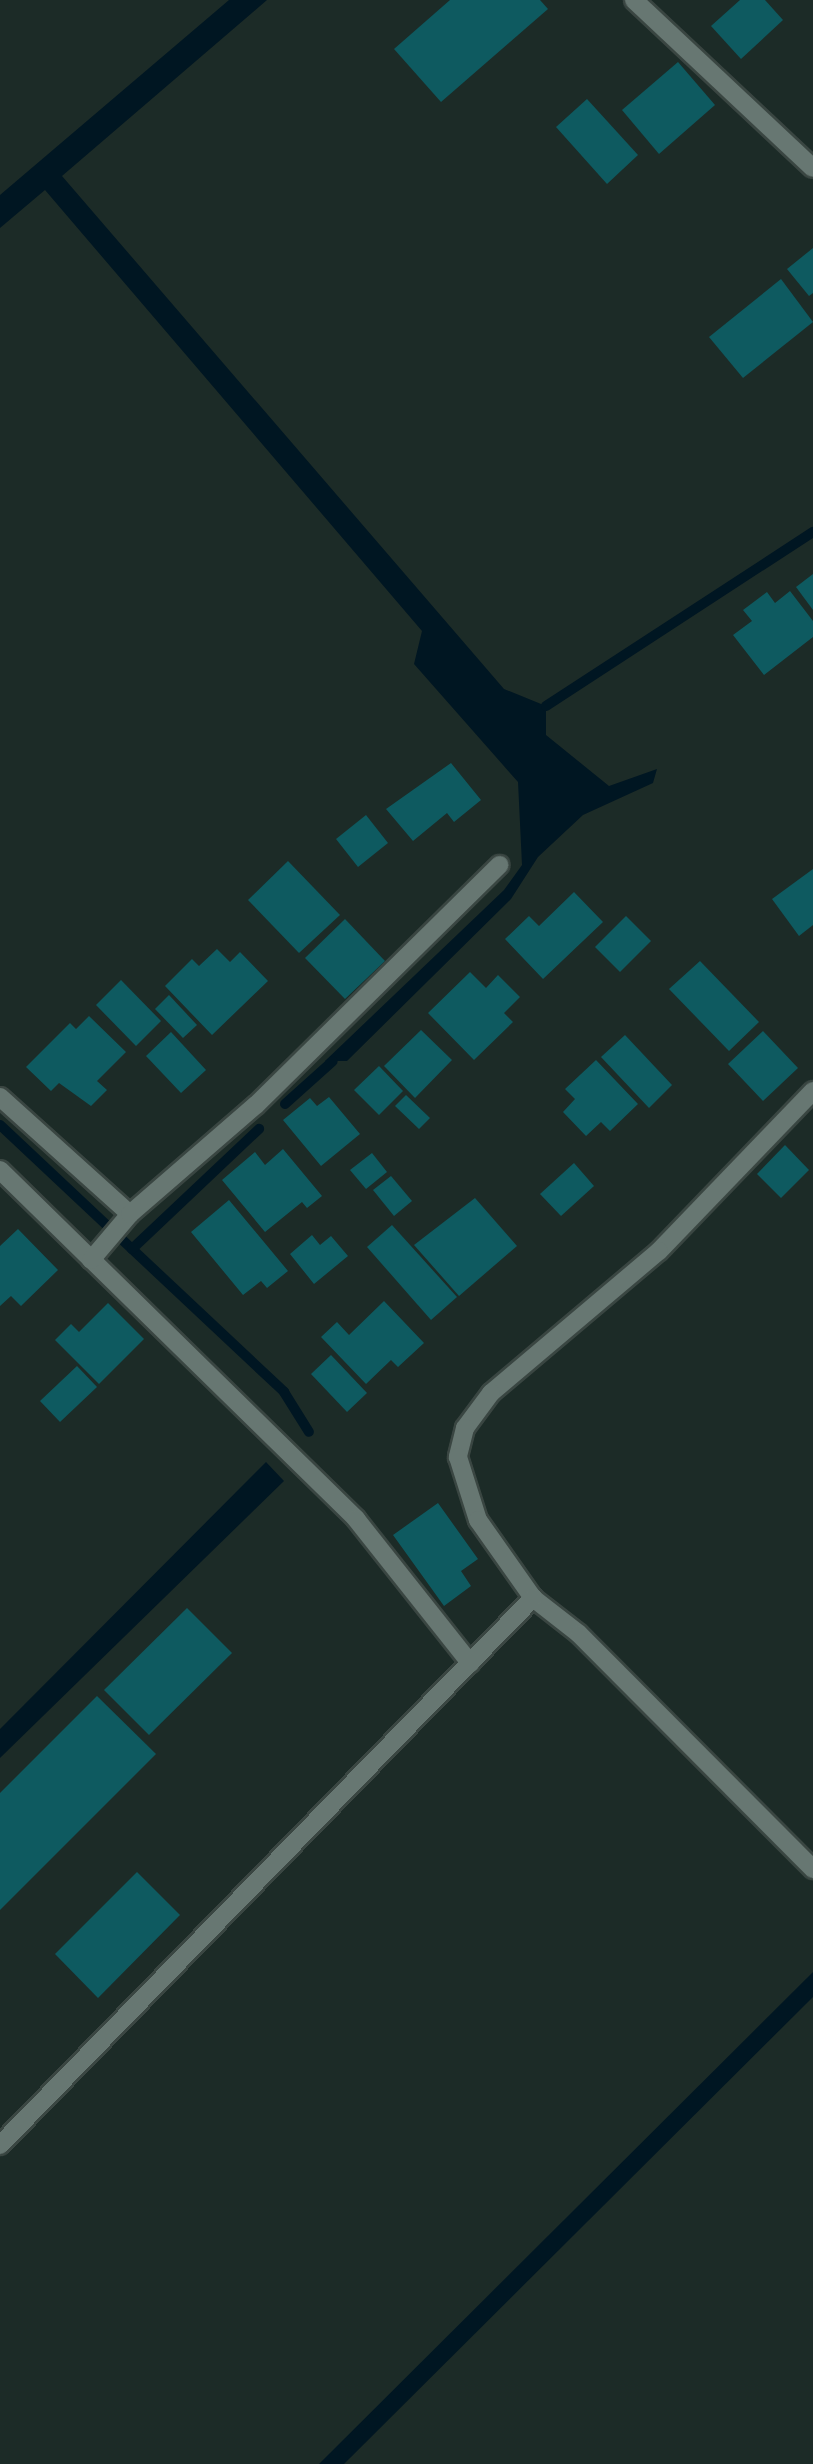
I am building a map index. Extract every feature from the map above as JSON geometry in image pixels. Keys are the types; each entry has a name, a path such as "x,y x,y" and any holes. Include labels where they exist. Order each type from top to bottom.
{"street":[{"path":"634,0 813,168"},
{"path":"91,1260 127,1219 257,1105 499,865"},
{"path":"813,1091 659,1251 491,1393 465,1428 458,1457 462,1482 478,1520 533,1598 579,1634 813,1869"},
{"path":"0,1097 127,1219"},
{"path":"0,1170 356,1519 470,1663"},
{"path":"0,2145 533,1598"}],"water":[{"path":"229,0 267,0 62,176 504,689 546,706 546,735 609,786 657,769 653,783 583,815 538,857 511,899 347,1061 325,1061 504,890 522,865 518,782 414,664 422,631 45,190 0,228 0,195"},
{"path":"266,1462 284,1481 0,1758 0,1729"},
{"path":"813,1972 813,1997 344,2464 319,2464"}],"building":[{"path":"450,0 540,0 548,9 441,102 394,49"},
{"path":"740,0 765,0 783,20 741,59 711,26"},
{"path":"678,62 715,105 659,154 622,110"},
{"path":"587,99 638,155 607,184 556,127"},
{"path":"813,248 813,293 809,296 787,269"},
{"path":"781,279 813,322 743,378 709,337"},
{"path":"813,574 813,610 796,587"},
{"path":"790,591 813,621 813,637 764,675 733,635 752,621 743,610 767,592 775,603"},
{"path":"451,763 481,800 454,822 447,813 413,841 386,809"},
{"path":"366,815 388,843 358,867 336,839"},
{"path":"288,861 340,915 299,953 248,900"},
{"path":"813,869 813,925 799,936 772,899"},
{"path":"574,892 603,922 543,979 505,939 529,916 539,926"},
{"path":"626,916 651,941 620,972 595,947"},
{"path":"345,919 385,961 345,999 305,958"},
{"path":"217,949 230,962 240,952 268,981 212,1035 165,986 192,959 199,966"},
{"path":"700,961 759,1022 729,1051 669,989"},
{"path":"470,972 486,988 498,975 520,997 504,1013 513,1022 474,1060 428,1013"},
{"path":"121,980 161,1021 136,1046 96,1005"},
{"path":"169,995 197,1025 183,1038 155,1009"},
{"path":"89,1016 126,1052 97,1081 107,1090 91,1106 59,1083 51,1091 26,1067 70,1023 76,1029"},
{"path":"421,1030 452,1060 415,1098 384,1066"},
{"path":"763,1031 798,1068 763,1101 728,1064"},
{"path":"171,1032 206,1070 181,1093 146,1056"},
{"path":"625,1035 672,1085 649,1108 601,1057"},
{"path":"596,1060 638,1104 610,1131 601,1122 586,1136 563,1112 575,1099 565,1089"},
{"path":"379,1066 403,1091 379,1115 354,1090"},
{"path":"406,1095 430,1118 419,1129 395,1106"},
{"path":"329,1097 360,1134 321,1166 283,1120 310,1098 317,1106"},
{"path":"785,1145 809,1170 781,1198 757,1174"},
{"path":"283,1149 322,1196 307,1208 302,1202 265,1232 222,1180 255,1152 265,1165"},
{"path":"372,1153 387,1172 366,1189 350,1170"},
{"path":"574,1163 594,1186 561,1216 540,1194"},
{"path":"391,1176 412,1201 394,1216 373,1190"},
{"path":"475,1198 517,1246 459,1296 414,1245"},
{"path":"229,1200 288,1271 267,1288 261,1281 243,1295 191,1232"},
{"path":"392,1225 457,1297 431,1320 367,1247"},
{"path":"18,1229 58,1270 21,1306 11,1296 0,1306 0,1246"},
{"path":"312,1235 320,1245 331,1236 348,1256 314,1284 290,1254"},
{"path":"384,1301 424,1343 398,1367 391,1360 366,1384 321,1337 337,1322 349,1335"},
{"path":"108,1303 144,1339 99,1384 55,1340 71,1324 79,1332"},
{"path":"331,1355 367,1393 347,1412 311,1374"},
{"path":"77,1366 97,1387 60,1422 40,1401"},
{"path":"438,1503 478,1559 461,1571 471,1586 444,1606 393,1535"},
{"path":"187,1608 232,1653 149,1735 104,1690"},
{"path":"97,1696 156,1754 0,1910 0,1793"},
{"path":"137,1872 180,1915 98,1998 55,1954"}],"waterway":[{"path":"546,706 813,532"},
{"path":"285,1104 333,1061"},
{"path":"0,1125 284,1392 309,1432"},
{"path":"132,1249 259,1129"}]}
